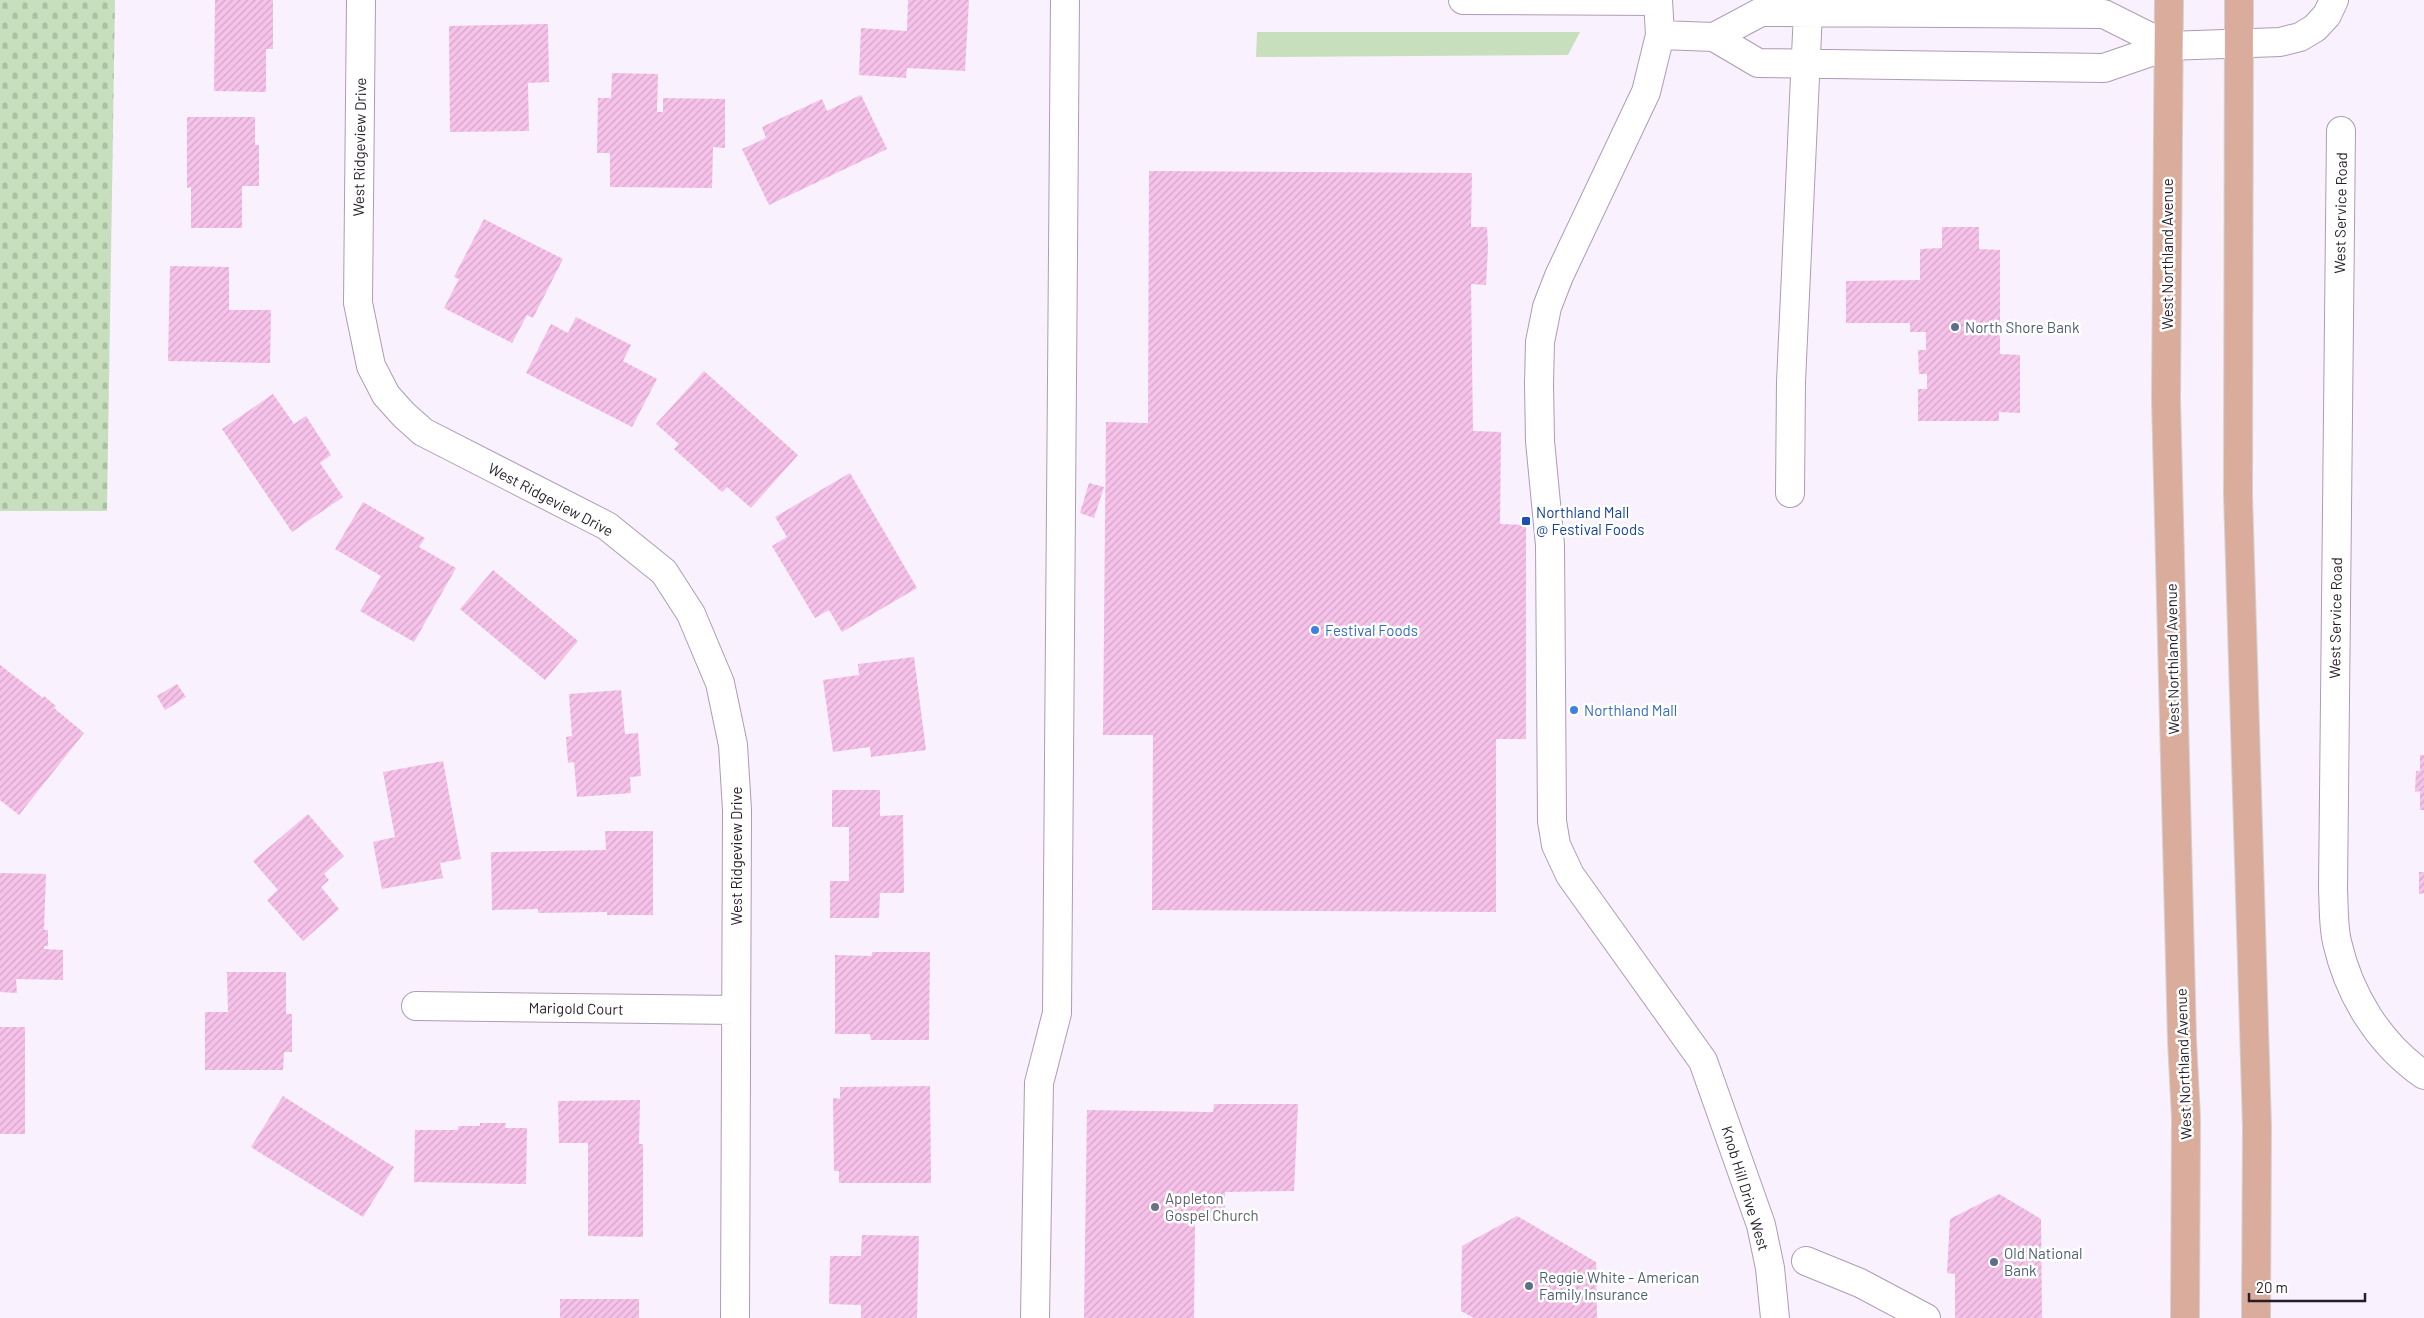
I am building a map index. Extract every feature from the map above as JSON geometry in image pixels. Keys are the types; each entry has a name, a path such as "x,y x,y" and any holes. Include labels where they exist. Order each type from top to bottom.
{"main road":[{"name":"West Northland Avenue","path":"2169,0 2166,399 2186,1118 2184,1318"},
{"path":"2239,0 2238,496 2257,1127 2256,1318"}],"street":[{"name":"West Ridgeview Drive","path":"361,0 358,303 371,366 386,395 423,432 606,526 664,572 691,614 720,683 733,745 737,810 735,1318"},
{"path":"1035,1318 1039,1083 1057,1013 1065,0"},
{"path":"1463,0 1658,0"},
{"name":"Knob Hill Drive West","path":"1658,0 1660,35 1646,92 1559,276 1548,307 1540,342 1540,441 1550,545 1552,822 1556,846 1570,875 1703,1061 1761,1225 1770,1268 1774,1318"},
{"path":"1660,35 1714,37 1758,63 2104,68 2168,46 2280,42 2300,36 2315,28 2327,15 2334,0"},
{"path":"1714,37 1761,12 2104,14 2168,46"},
{"path":"1790,493 1791,382 1808,12"},
{"name":"West Service Road","path":"2341,131 2332,888 2337,941 2348,981 2364,1012 2407,1063 2424,1075"},
{"name":"Marigold Court","path":"416,1006 735,1010"},
{"path":"1806,1261 1860,1283 1926,1318"}],"green space":[{"path":"0,0 115,0 107,511 0,511"},
{"path":"1257,32 1580,32 1568,55 1256,57"}],"building":[{"path":"215,0 273,0 273,49 266,49 266,92 214,91"},
{"path":"908,0 969,0 965,71 907,68 906,78 859,75 861,28 907,31"},
{"path":"548,24 549,82 528,83 529,131 450,132 449,26"},
{"path":"612,73 658,74 657,112 663,112 663,98 725,99 725,148 713,147 712,188 610,187 610,153 597,153 598,98 611,98"},
{"path":"861,95 887,149 769,205 742,149 766,138 762,127 822,99 827,111"},
{"path":"187,117 255,117 255,145 259,145 259,186 242,186 242,228 191,228 191,187 187,188"},
{"name":"Festival Foods","path":"1149,171 1472,173 1471,227 1487,227 1488,247 1486,285 1471,284 1473,431 1501,432 1500,524 1526,525 1526,739 1496,739 1496,912 1152,910 1153,735 1103,735 1106,422 1148,423"},
{"path":"484,219 563,259 533,318 527,315 512,343 444,308 459,279 454,277"},
{"name":"North Shore Bank","path":"1942,227 1979,227 1979,249 2000,250 2000,354 2020,355 2020,413 1999,412 1999,421 1918,421 1918,389 1927,389 1927,374 1919,374 1918,350 1926,350 1926,332 1910,332 1910,323 1846,323 1846,281 1920,280 1920,249 1942,248"},
{"path":"170,266 229,267 229,310 271,310 270,363 168,361"},
{"path":"576,317 631,345 623,361 657,379 632,427 526,373 551,324 568,333"},
{"path":"704,371 798,455 751,508 727,487 722,492 674,449 679,444 656,424"},
{"path":"273,394 294,424 306,416 331,455 320,463 343,497 292,532 222,429"},
{"path":"850,473 917,588 842,632 829,610 815,618 772,546 787,537 775,517"},
{"path":"1089,483 1104,487 1094,518 1080,513"},
{"path":"363,502 425,538 419,547 456,568 414,642 360,611 381,576 335,549"},
{"path":"493,570 578,641 545,680 460,609"},
{"path":"914,657 926,750 871,757 870,747 833,752 823,680 859,675 858,664"},
{"path":"0,665 43,698 44,696 56,706 54,708 84,733 19,815 0,800"},
{"path":"177,684 186,697 165,710 157,696"},
{"path":"621,690 625,734 638,733 641,776 630,777 631,793 577,797 574,762 568,763 566,737 572,736 569,694"},
{"path":"2420,755 2424,755 2424,810 2420,810 2420,791 2415,792 2416,771 2420,771"},
{"path":"443,761 461,859 440,863 443,878 382,889 373,842 395,837 383,772"},
{"path":"832,790 880,790 880,816 903,815 904,893 880,893 879,918 830,918 830,881 849,881 849,827 832,827"},
{"path":"308,814 344,856 324,874 329,880 321,887 339,909 303,941 267,900 278,890 253,861"},
{"path":"605,831 653,831 653,915 607,915 607,912 538,913 538,909 492,910 491,852 606,850"},
{"path":"2419,872 2424,872 2424,893 2419,894"},
{"path":"0,873 46,874 44,930 48,930 48,946 44,946 44,949 63,950 63,980 16,979 17,993 0,992"},
{"path":"872,952 930,952 929,1040 871,1040 870,1034 835,1034 835,955 872,956"},
{"path":"227,972 286,972 286,1014 292,1014 292,1052 284,1052 283,1070 205,1070 205,1012 228,1012"},
{"path":"0,1027 25,1027 25,1134 0,1134"},
{"path":"930,1086 931,1183 839,1183 839,1171 834,1171 833,1098 840,1099 840,1087"},
{"path":"283,1096 394,1167 363,1217 251,1147"},
{"path":"640,1100 639,1144 643,1144 643,1237 588,1236 588,1143 559,1143 558,1101"},
{"name":"Appleton Gospel Church","path":"1214,1104 1298,1104 1294,1191 1225,1192 1225,1222 1195,1221 1194,1318 1084,1318 1087,1110 1213,1112"},
{"path":"480,1123 506,1123 505,1128 527,1128 526,1184 414,1182 415,1130 458,1130 458,1126 480,1126"},
{"name":"Old National Bank","path":"1999,1194 2041,1219 2042,1318 1955,1318 1955,1274 1947,1273 1950,1219"},
{"name":"Reggie White - American Family Insurance","path":"1517,1216 1596,1262 1597,1318 1474,1318 1461,1311 1462,1246"},
{"path":"862,1235 919,1236 917,1318 861,1318 861,1305 829,1304 830,1256 861,1256"},
{"path":"560,1299 639,1299 639,1318 560,1318"}],"place":[{"name":"North Shore Bank","path":"1955,327"},
{"name":"Northland Mall @ Festival Foods","path":"1526,521"},
{"name":"Festival Foods","path":"1315,630"},
{"name":"Northland Mall","path":"1574,710"},
{"name":"Appleton Gospel Church","path":"1155,1207"},
{"name":"Old National Bank","path":"1994,1262"},
{"name":"Reggie White - American Family Insurance","path":"1529,1286"}]}
